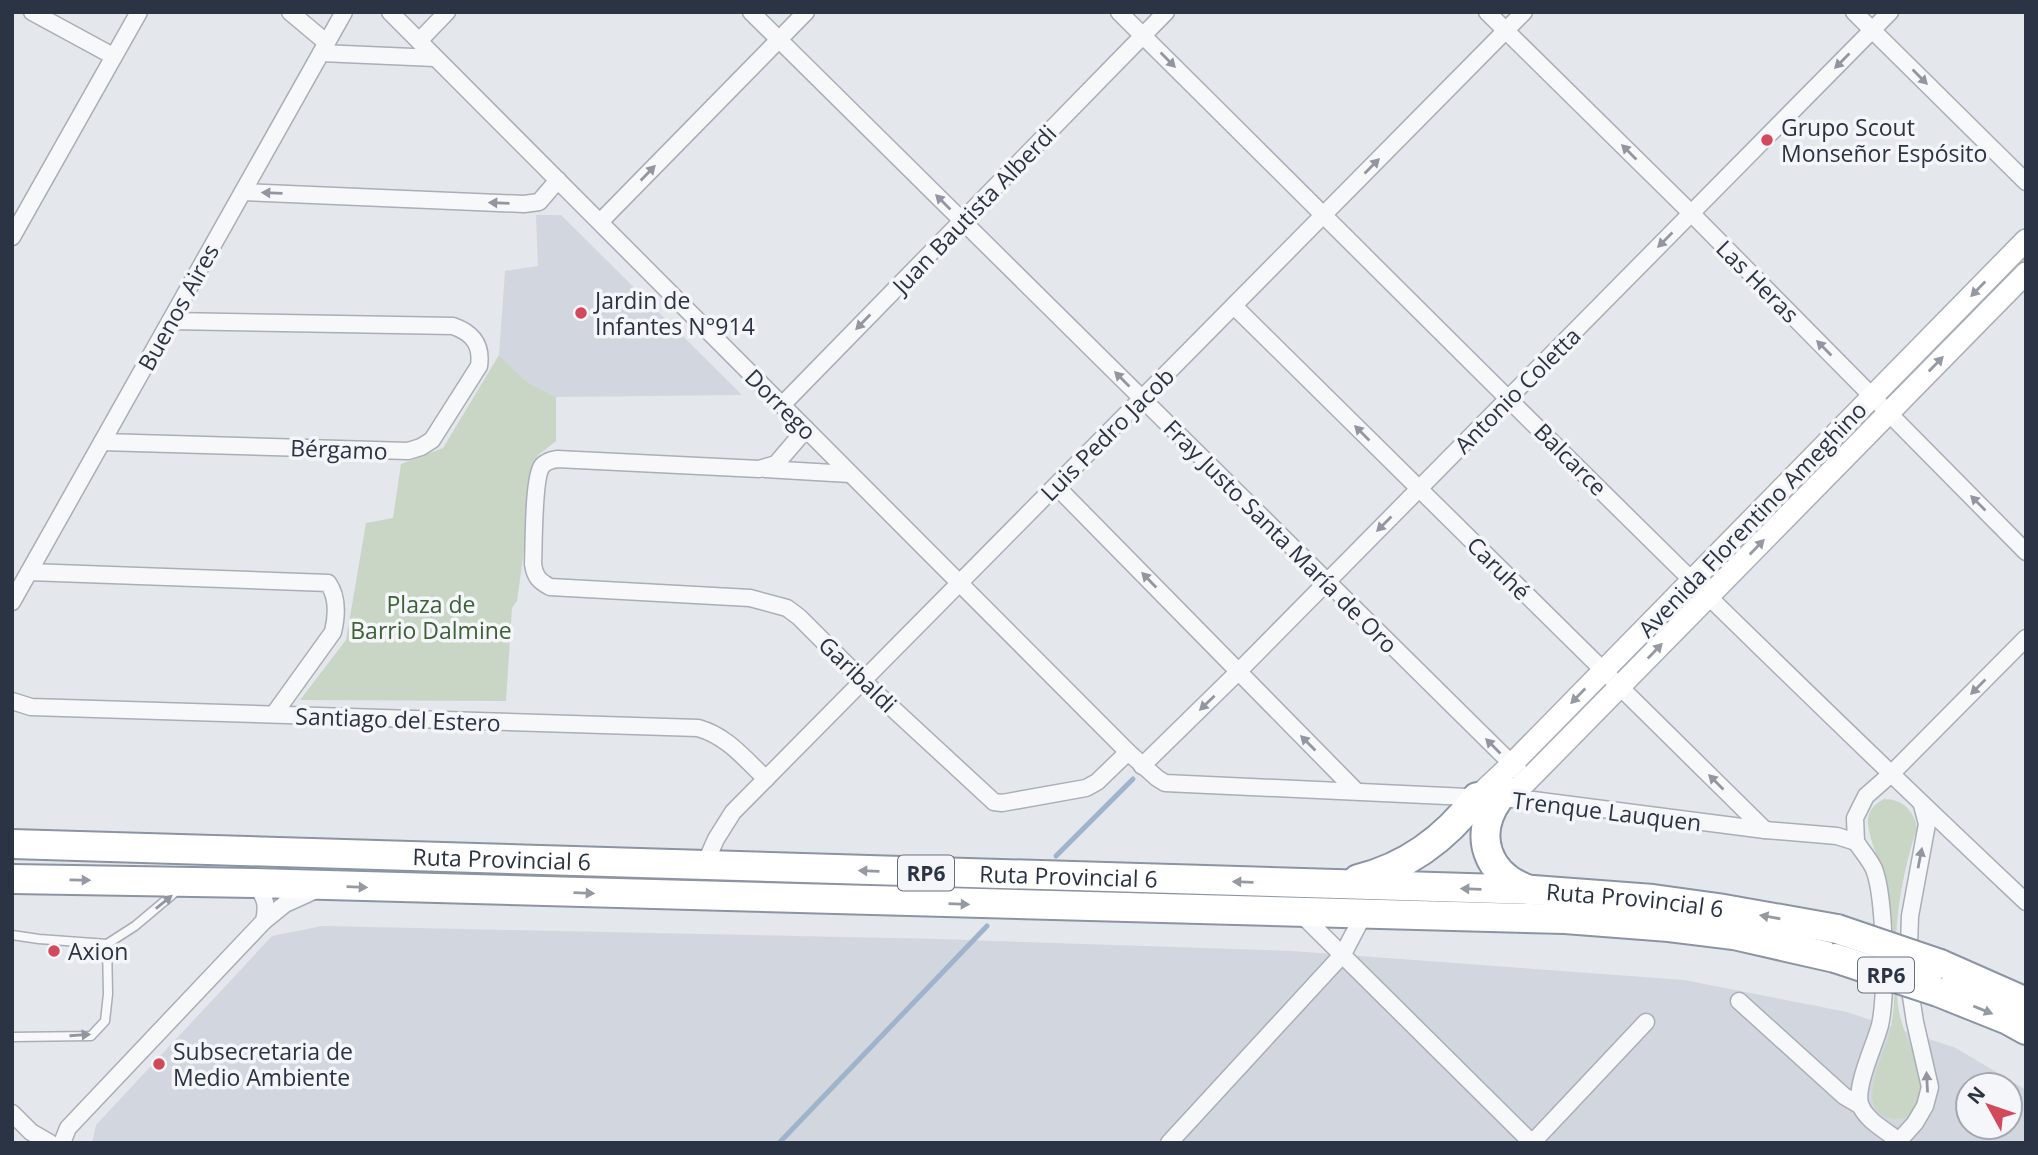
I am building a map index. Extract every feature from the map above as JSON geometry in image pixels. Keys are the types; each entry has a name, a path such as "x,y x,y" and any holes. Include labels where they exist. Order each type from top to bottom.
{"highway":[{"path":"1331,885 1387,871 1446,832 1488,797 1490,810 1485,839 1494,867 1517,886 1533,890"},
{"name":"Ruta Provincial 6","path":"12,844 1533,890 1653,899 1837,929 1939,978 2026,1030"},
{"name":"Ruta Provincial 6","path":"12,879 254,883 1565,919 1734,935 1939,978 2026,1002"}],"main road":[{"name":"Avenida Florentino Ameghino","path":"1488,797 1512,764 2026,240"},
{"name":"Avenida Florentino Ameghino","path":"1488,797 1529,791 1620,687 2026,273"}],"street":[{"path":"32,12 113,56"},
{"path":"12,237 19,212 139,12"},
{"path":"290,12 324,48 435,58"},
{"name":"Buenos Aires","path":"12,602 344,12"},
{"name":"Dorrego","path":"390,12 1142,766"},
{"path":"419,41 447,12"},
{"name":"Fray Justo Santa María de Oro","path":"751,12 1512,764 1521,774 1529,791"},
{"path":"600,222 806,12"},
{"name":"Balcarce","path":"1119,12 1709,596 2026,902"},
{"name":"Juan Bautista Alberdi","path":"782,405 1166,12"},
{"name":"Las Heras","path":"1487,12 1691,213 2026,552"},
{"name":"Luis Pedro Jacob","path":"704,866 716,839 733,812 1524,12"},
{"path":"1854,12 2026,182"},
{"name":"Antonio Coletta","path":"1142,766 1890,12"},
{"path":"243,192 524,204 539,202 558,180"},
{"name":"Caruhé","path":"1234,306 1765,830"},
{"name":"Bérgamo","path":"102,442 400,451 421,447 432,440 479,366 481,353 467,331 453,327 170,321"},
{"path":"759,469 776,464 806,429"},
{"name":"Garibaldi","path":"759,469 557,459 548,462 541,467 537,482 533,564 535,574 539,581 550,587 750,598 787,608 800,617 863,681 994,802 1002,803 1086,788 1097,782 1128,752"},
{"path":"759,469 850,474"},
{"path":"1056,486 1356,791"},
{"path":"29,572 328,583 333,590 337,615 333,632 274,714"},
{"path":"1921,803 1927,824 1910,916 1908,977 1930,1087 1926,1106 1899,1142 1871,1121 1861,1106 1858,1094 1880,1023 1883,978 1881,898 1874,868 1856,842 1855,818 1866,796 2026,638"},
{"name":"Santiago del Estero","path":"12,701 31,707 698,727 724,739 766,779"},
{"path":"1142,766 1165,782 1488,797"},
{"name":"Trenque Lauquen","path":"1529,791 1765,830 1837,836 1856,842"},
{"path":"254,883 264,896 267,906 264,920"},
{"path":"62,1143 68,1128 264,920 285,904 323,886"},
{"path":"1300,913 1532,1143 1646,1022"},
{"path":"1169,1143 1343,954 1364,914"},
{"path":"1739,1001 1844,1096 1861,1106"},
{"path":"12,1113 31,1132 50,1143"}],"lane":[{"path":"12,935 107,944 135,926 188,882"},
{"path":"12,1037 90,1036 105,1021 108,994 107,944"}],"shaded area":[{"name":"Jardin de Infantes N°914","path":"536,215 561,215 742,395 556,397 527,382 499,355 505,271 538,266"},
{"path":"322,926 938,939 1292,951 1684,980 1847,1012 1956,1048 1994,1071 1954,1071 1954,1141 2024,1141 2024,1089 2026,1090 2026,1143 92,1143 96,1125 272,936"}],"green space":[{"path":"2026,250 2026,262 1898,393 1892,393 1891,390"},
{"name":"Plaza de Barrio Dalmine","path":"499,355 527,382 556,397 556,441 537,456 517,601 512,608 506,701 300,700 346,640 366,523 393,518 401,464 443,448"},
{"path":"1865,415 1869,420 1716,576 1713,575 1712,572"},
{"path":"1884,799 1902,803 1913,816 1917,828 1901,894 1895,961 1900,1016 1922,1089 1916,1109 1911,1115 1900,1119 1884,1116 1876,1109 1872,1098 1873,1084 1890,1032 1894,996 1890,903 1868,824 1872,809"}],"waterway":[{"path":"1056,856 1133,779"},
{"path":"779,1143 987,926"}],"place":[{"name":"Grupo Scout Monseñor Espósito","path":"1767,140"},
{"name":"Jardin de Infantes N°914","path":"581,313"},
{"name":"Axion","path":"54,951"},
{"name":"Subsecretaria de Medio Ambiente","path":"159,1064"}]}
